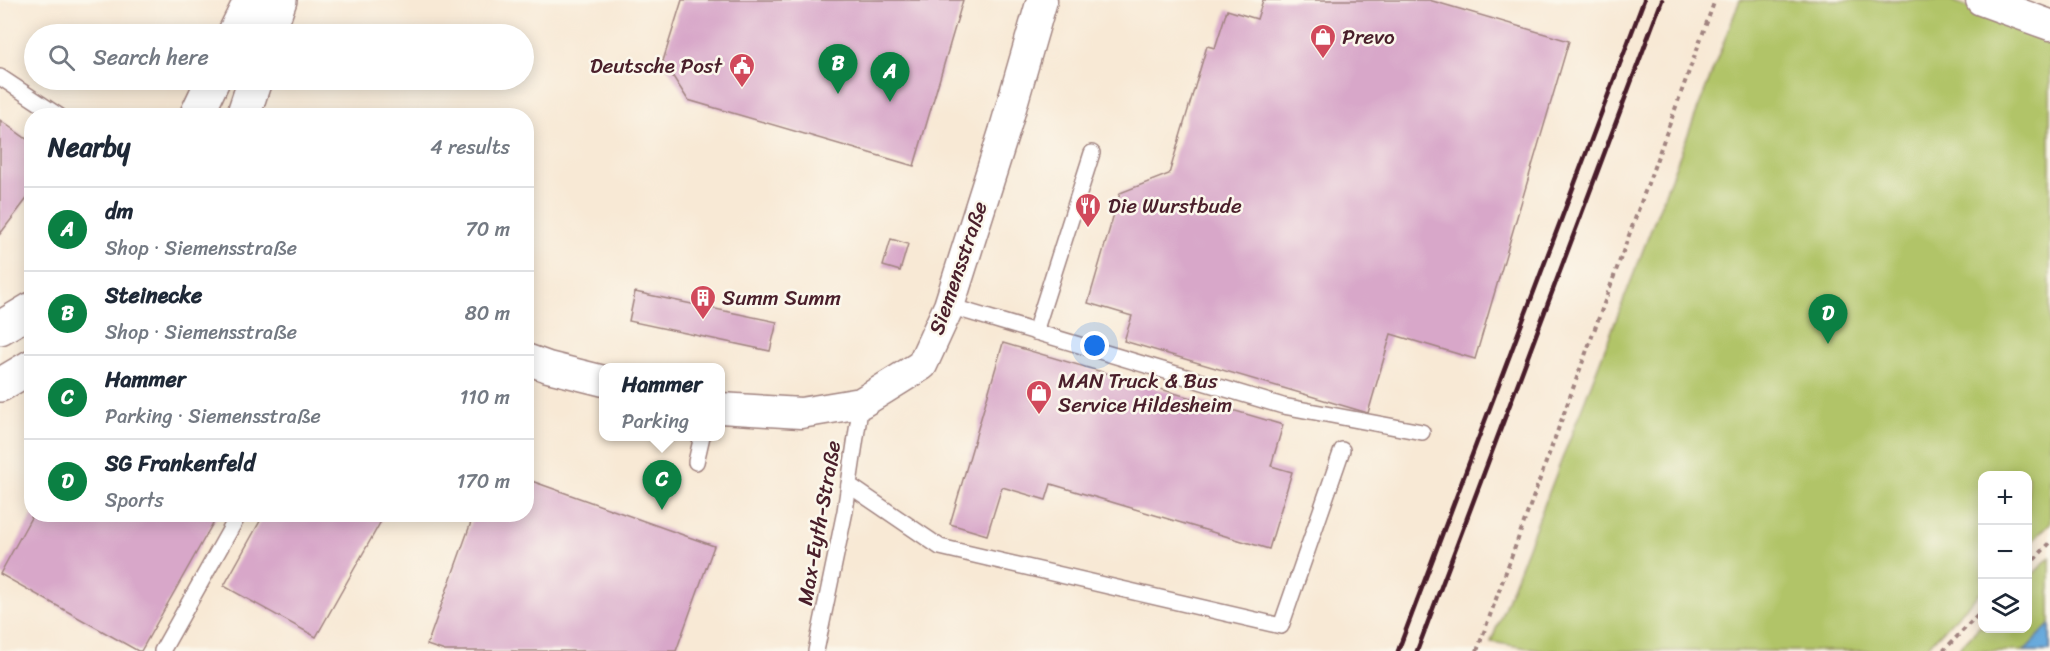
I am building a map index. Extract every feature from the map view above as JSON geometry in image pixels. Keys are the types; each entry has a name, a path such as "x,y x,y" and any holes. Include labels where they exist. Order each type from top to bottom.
{"street":[{"path":"239,24 251,0"},
{"path":"272,24 280,0"},
{"name":"Siemensstraße","path":"725,408 801,413 861,403 922,365 949,306 1004,132 1042,0"},
{"path":"1981,0 2050,25"},
{"path":"200,108 208,90"},
{"path":"246,108 252,90"},
{"path":"0,328 24,314"},
{"path":"534,362 599,380"},
{"path":"0,386 24,371"}],"lane":[{"path":"0,77 47,108"},
{"path":"1035,332 1092,153"},
{"path":"949,306 1283,406 1422,432"},
{"name":"Max-Eyth-Straße","path":"816,651 849,486 861,403"},
{"path":"696,462 701,441"},
{"path":"849,486 940,547 1281,626 1342,450"},
{"path":"162,651 235,522"}],"path":[{"path":"1486,651 1478,650 1715,0"},
{"path":"2032,562 2050,543"},
{"path":"1942,651 1978,616"}],"green space":[{"path":"1740,0 1950,0 2050,39 2050,523 2032,542 2032,471 1978,471 1978,595 1923,651 1545,651 1491,642"},
{"path":"2050,557 2050,651 1956,651 1978,628 1978,633 2032,633 2032,575"}],"water":[{"path":"2050,624 2050,651 2024,651"}],"building":[{"path":"682,0 963,0 914,166 688,100 663,61"},
{"path":"1263,0 1429,0 1569,41 1475,359 1391,334 1368,413 1124,341 1132,316 1088,303 1120,193 1169,174 1207,46 1215,48 1227,10 1257,19"},
{"path":"0,120 24,137 24,202 0,234"},
{"path":"891,239 908,244 900,271 883,266"},
{"name":"Summ Summ","path":"635,292 777,322 770,351 629,321"},
{"path":"1003,343 1283,425 1271,466 1292,472 1269,549 1051,484 1046,500 1002,487 987,535 950,524"},
{"path":"534,482 714,546 676,651 445,651 427,645 471,522 534,522"},
{"path":"29,522 214,522 141,651 0,574"},
{"path":"260,522 381,522 316,637 224,586"}],"railway":[{"path":"1398,651 1644,0"},
{"path":"1417,651 1662,0"}],"place":[{"name":"Prevo","path":"1323,60"},
{"name":"Deutsche Post","path":"742,89"},
{"name":"Steinecke","path":"838,94"},
{"name":"dm","path":"890,102"},
{"name":"Die Wurstbude","path":"1088,229"},
{"name":"Summ Summ","path":"703,321"},
{"name":"SG Frankenfeld","path":"1828,344"},
{"name":"MAN Truck & Bus Service Hildesheim","path":"1039,416"},
{"name":"Hammer","path":"662,510"}]}
